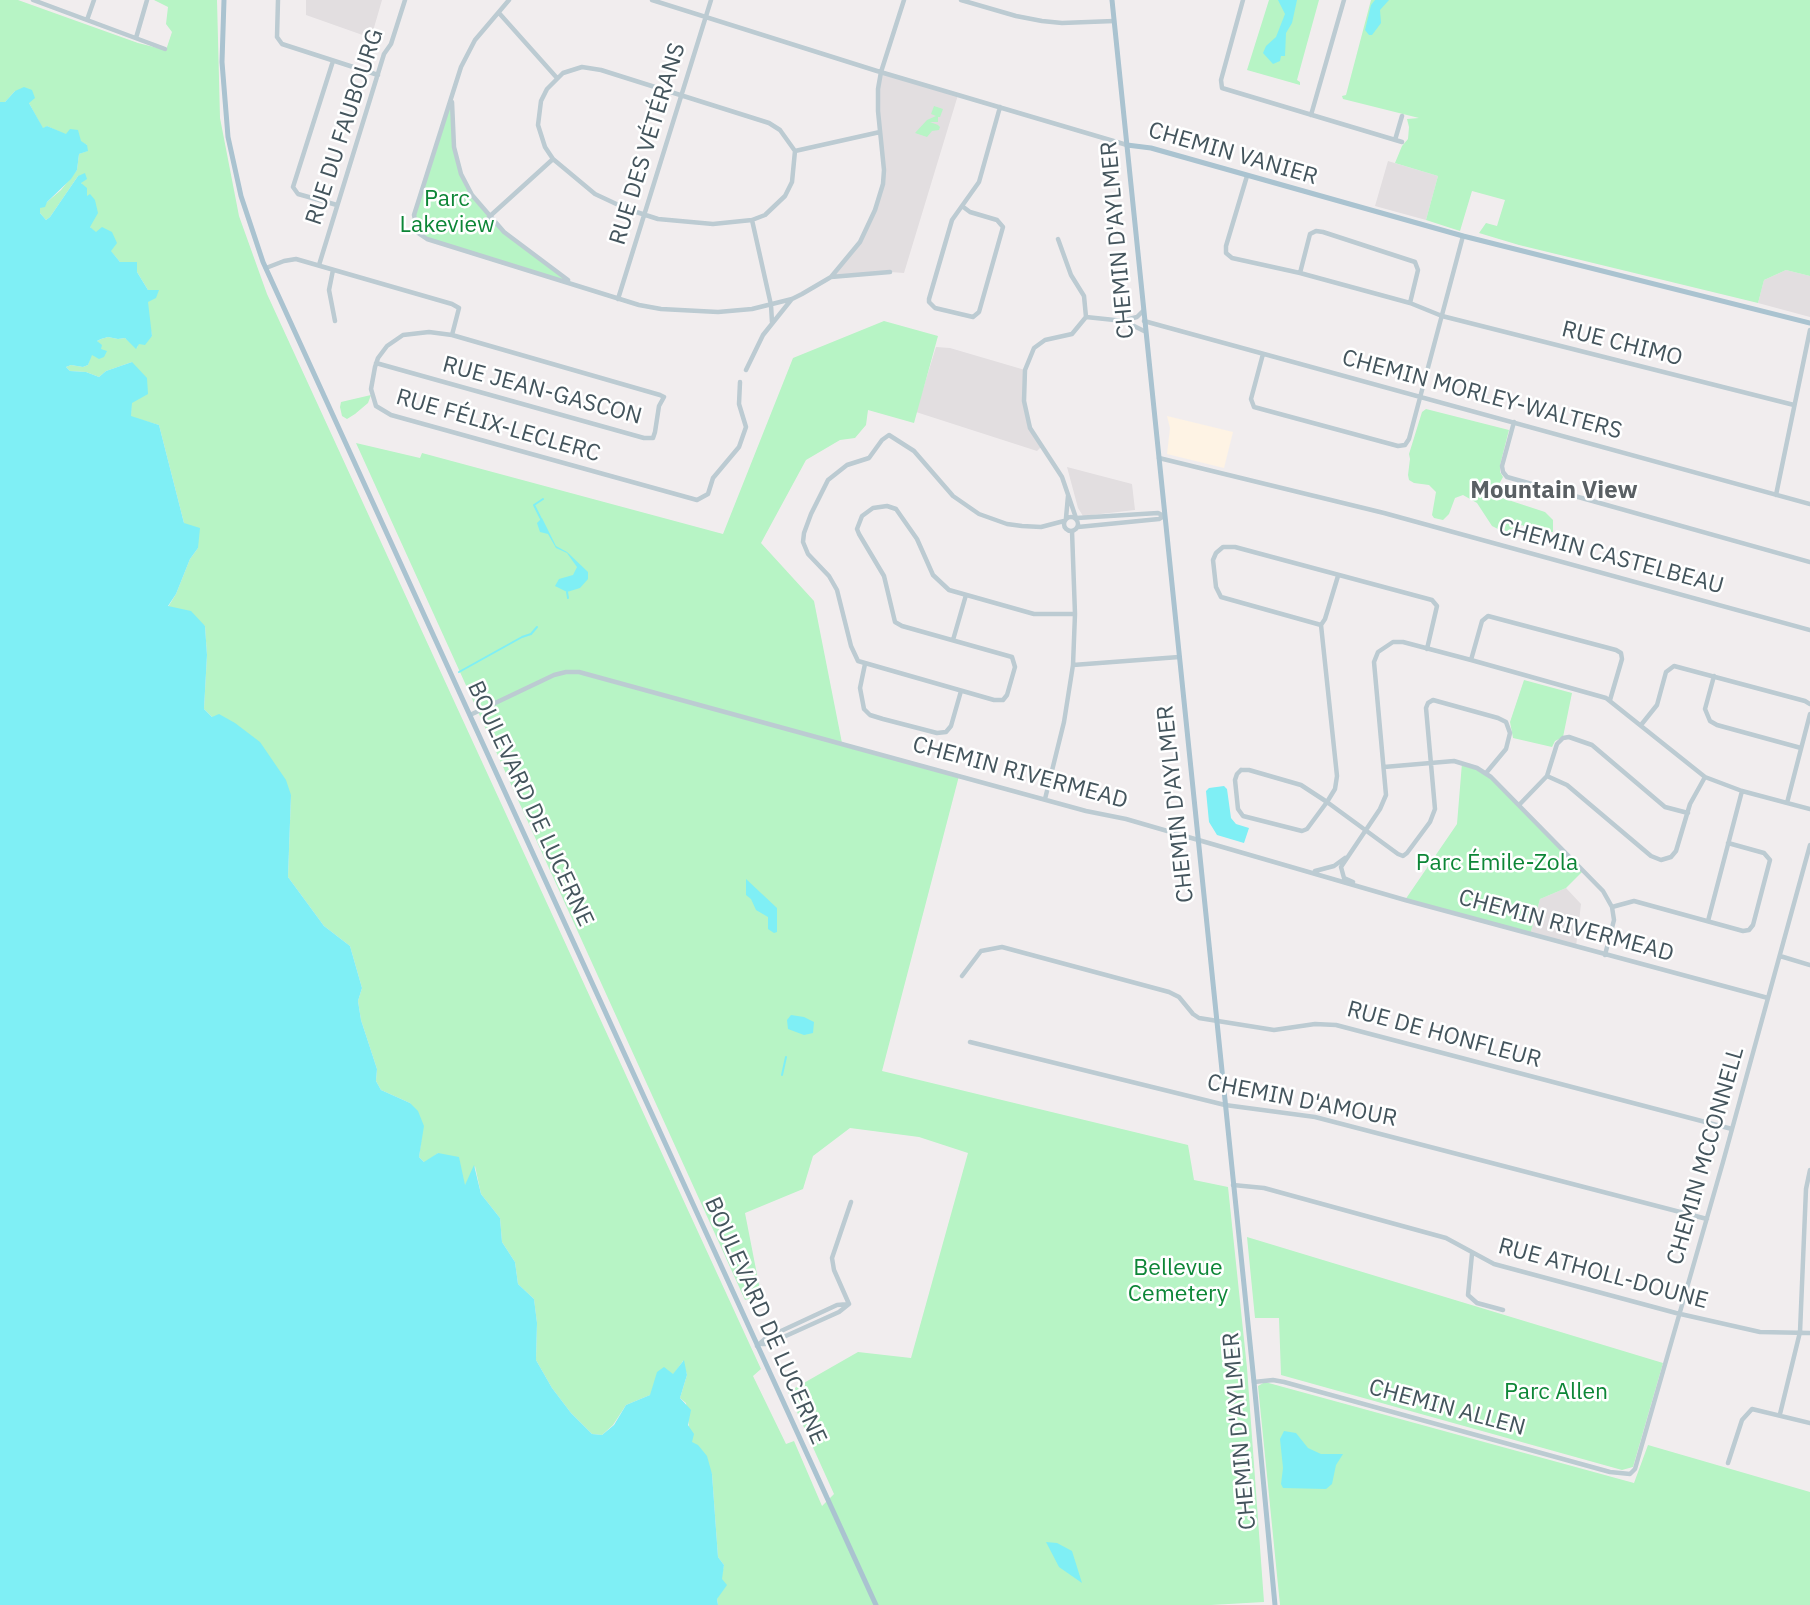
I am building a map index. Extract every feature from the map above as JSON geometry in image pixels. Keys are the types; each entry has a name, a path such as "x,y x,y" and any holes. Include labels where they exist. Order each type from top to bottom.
{"main road":[{"name":"BOULEVARD DE LUCERNE","path":"224,0 222,61 228,138 243,205 266,268 876,1605"},
{"name":"CHEMIN D'AYLMER","path":"1112,0 1275,1605"},
{"name":"CHEMIN VANIER","path":"1127,145 1151,148 1463,236 1810,323"}],"street":[{"path":"33,0 42,1 165,49"},
{"path":"87,20 94,0"},
{"path":"135,38 147,0"},
{"path":"278,0 277,37 282,44 378,75"},
{"name":"RUE DU FAUBOURG","path":"319,265 378,75 405,0"},
{"path":"509,0 475,40 461,67 414,215 418,233 427,239 618,299 662,309 700,312 733,311 792,299 831,276 860,242 876,210 884,170 877,100 881,72 904,0"},
{"name":"CHEMIN VANIER","path":"652,0 1127,145"},
{"name":"RUE DES VÉTÉRANS","path":"618,299 711,0"},
{"path":"961,0 1030,20 1062,23 1114,21"},
{"path":"1243,0 1221,86 1228,92 1402,142"},
{"path":"1311,116 1345,0"},
{"path":"499,13 557,78"},
{"path":"333,61 293,187 298,194 337,205"},
{"path":"590,68 681,95 769,123 780,130 795,151 792,183 785,196 765,215 752,220 713,224 675,222 644,215 595,194 553,159 541,137 538,113 547,89 557,78 573,69 590,68"},
{"path":"452,94 452,127 457,161 465,182 489,217 524,249 573,283"},
{"path":"962,206 970,212 997,220 1003,227 979,313 973,317 935,307 929,302 950,226 962,206 979,182 1000,107"},
{"path":"1395,140 1402,116"},
{"path":"795,151 880,132"},
{"path":"489,217 553,159"},
{"name":"RUE CHIMO","path":"1247,176 1226,246 1226,253 1236,260 1300,273 1410,303 1442,316 1794,405"},
{"path":"752,220 771,305 772,321"},
{"path":"1300,273 1310,234 1323,232 1415,262 1418,270 1410,303"},
{"path":"1263,354 1251,402 1256,408 1403,446 1408,442 1463,236"},
{"path":"1058,239 1072,275 1084,296 1086,317 1072,334 1045,340 1037,345 1031,354 1024,378 1024,408 1030,428 1060,473 1078,527"},
{"path":"266,268 293,259 452,304 459,308 452,335"},
{"path":"333,270 329,290 335,321"},
{"path":"831,276 890,272"},
{"path":"746,370 762,335 792,299"},
{"path":"1124,321 1143,312"},
{"path":"1086,317 1124,321 1144,331"},
{"name":"CHEMIN MORLEY-WALTERS","path":"1143,321 1810,504"},
{"path":"1776,495 1810,330"},
{"name":"RUE FÉLIX-LECLERC","path":"660,395 452,335 429,332 403,334 387,346 376,363 371,384 376,407 386,414 697,500 708,494 713,478 740,447 746,427 739,404 740,382"},
{"name":"RUE JEAN-GASCON","path":"376,363 645,438 653,438 659,407 664,397 660,395"},
{"path":"1514,422 1502,466 1507,477 1810,562"},
{"path":"1072,531 1066,528 1013,525 979,514 953,496 914,451 889,435 869,458 846,465 828,480 811,514 803,538 808,554 838,590 853,653 858,661 961,691 1003,700 1007,695 1015,664 1012,657 895,622 884,576 857,529 862,516 873,508 887,506 896,509 917,539 933,575 949,590 1034,614 1075,614"},
{"name":"CHEMIN CASTELBEAU","path":"1158,458 1384,513 1810,629"},
{"path":"1066,528 1068,492"},
{"path":"1046,526 1070,517 1158,513 1164,516"},
{"path":"1072,531 1078,527 1159,519 1164,516"},
{"path":"1045,799 1064,722 1073,665 1075,614 1072,531"},
{"path":"1321,625 1224,599 1216,587 1214,557 1220,549 1230,546 1434,602 1437,610 1427,649"},
{"path":"1338,576 1321,625 1337,776 1335,789 1327,802 1307,829 1302,831 1243,816 1238,809 1236,776 1241,770 1249,770 1296,783 1327,802 1398,855 1403,856 1434,813 1426,708 1428,703 1436,701 1498,718 1508,726 1510,733 1505,753 1486,773"},
{"path":"953,640 966,595"},
{"path":"1471,660 1482,621 1488,617 1616,650 1621,653 1622,659 1610,700"},
{"path":"1363,887 1342,875 1341,867 1385,800 1375,659 1381,649 1393,642 1471,660 1610,700 1705,777 1742,791 1810,809"},
{"path":"1073,665 1179,657"},
{"path":"865,664 860,688 864,709 870,715 883,719 946,733 951,726 961,691"},
{"path":"1641,725 1657,705 1666,673 1671,667 1677,666 1810,704"},
{"name":"CHEMIN RIVERMEAD","path":"470,715 554,676 578,672 1126,819 1768,998"},
{"path":"1713,676 1705,709 1710,721 1801,748"},
{"path":"1787,803 1810,714"},
{"path":"1519,805 1547,776 1557,744 1565,737 1573,737 1592,746 1665,807 1688,813"},
{"path":"1384,767 1454,761 1486,773 1600,887 1612,907 1613,926 1605,954"},
{"path":"1547,776 1567,785 1657,859 1668,859 1676,851 1690,804 1705,777"},
{"path":"1708,920 1742,791"},
{"path":"1612,907 1634,901 1749,930 1753,925 1770,863 1769,857 1764,853 1728,843"},
{"name":"CHEMIN MCCONNELL","path":"1630,1474 1636,1469 1810,845"},
{"path":"1297,867 1322,870 1334,866 1348,855"},
{"path":"1328,877 1348,855"},
{"name":"RUE DE HONFLEUR","path":"962,975 981,951 1002,947 1169,992 1184,1001 1196,1017 1274,1030 1315,1024 1336,1025 1732,1129"},
{"path":"1780,957 1810,965"},
{"name":"CHEMIN D'AMOUR","path":"971,1042 1224,1105 1315,1117 1707,1219"},
{"path":"1780,1414 1800,1332 1806,1189 1810,1170"},
{"name":"RUE ATHOLL-DOUNE","path":"1232,1185 1264,1188 1446,1238 1472,1255 1494,1264 1680,1314 1760,1332 1810,1333"},
{"path":"759,1345 778,1340 839,1312 849,1304 832,1258 851,1202"},
{"path":"1472,1255 1468,1295 1477,1303 1503,1310"},
{"name":"CHEMIN ALLEN","path":"1254,1382 1284,1382 1610,1472 1630,1474"},
{"path":"1728,1463 1742,1420 1749,1411 1758,1408 1810,1423"}],"shaded area":[{"path":"306,0 382,0 371,38 306,15"},
{"path":"881,72 958,95 904,273 831,277 852,254 875,210 884,170 878,111"},
{"path":"1388,161 1438,176 1426,220 1375,206"},
{"path":"1786,270 1810,276 1810,317 1758,303 1764,280"},
{"path":"936,347 950,348 1025,370 1026,414 1041,447 1037,451 916,412"},
{"path":"1167,416 1233,432 1224,468 1167,454 1170,428"},
{"path":"1067,467 1132,484 1135,510 1083,516 1078,508"},
{"path":"1566,888 1581,904 1576,947 1530,935 1540,899"}],"green space":[{"name":"Bellevue Cemetery","path":"0,0 18,0 138,43 166,50 172,32 166,24 168,7 154,0 217,0 220,118 239,216 267,294 761,1369 753,1376 786,1444 794,1441 822,1506 834,1494 788,1392 858,1352 911,1358 968,1153 919,1137 850,1128 813,1156 803,1189 745,1213 761,1295 745,1300 356,443 420,458 422,453 723,534 793,358 884,321 938,336 914,423 868,410 866,425 855,438 840,440 806,460 761,543 814,601 842,743 959,776 882,1071 1188,1145 1194,1180 1228,1187 1247,1368 1264,1602 1211,1605 718,1605 724,1565 718,1557 712,1474 691,1442 686,1403 680,1398 687,1375 683,1361 673,1375 650,1395 626,1405 613,1425 602,1435 592,1434 552,1388 536,1360 537,1323 534,1299 518,1284 515,1262 502,1242 500,1218 481,1194 475,1166 465,1186 438,1153 425,1163 419,1157 423,1126 410,1103 381,1090 376,1081 377,1069 361,1020 358,1001 362,988 350,946 324,926 288,877 291,795 204,709 207,655 205,626 168,607 190,559 198,548 184,523 159,425 131,417 132,362 106,371 99,377 86,372 70,371 66,367 88,365 91,355 101,349 97,341 101,339 125,338 137,348 138,344 152,336 147,309 148,290 137,272 120,262 90,227 87,196 78,176 50,217 46,220 40,213 40,208 61,190 77,170 79,154 87,151 87,145 47,126 43,129 29,103 15,91 5,102 0,102"},
{"path":"1269,0 1319,0 1297,80 1300,85 1247,70"},
{"path":"1371,0 1810,0 1810,276 1786,270 1764,280 1758,303 1519,245 1479,233 1486,223 1497,226 1505,200 1472,191 1460,231 1426,220 1438,176 1395,163 1408,139 1407,119 1419,118 1343,99 1342,96 1346,95"},
{"name":"Parc Lakeview","path":"452,94 454,147 465,182 489,217 558,274 573,283 421,236 414,221"},
{"path":"934,106 943,109 938,122 930,122 938,125 939,130 932,131 927,137 915,133 927,120 936,116 931,114"},
{"path":"371,395 368,403 355,414 347,419 342,416 341,402"},
{"path":"1426,409 1509,430 1500,465 1503,477 1493,495 1545,512 1553,520 1553,532 1532,531 1522,525 1507,531 1500,530 1492,526 1477,503 1463,495 1455,498 1449,514 1443,520 1434,518 1432,515 1436,492 1429,485 1409,480 1408,475 1409,454 1422,412"},
{"path":"1524,680 1572,693 1563,737 1555,741 1552,747 1513,738 1510,722"},
{"name":"Parc Émile-Zola","path":"1462,763 1486,773 1584,870 1566,888 1540,899 1530,935 1405,900 1457,824"},
{"name":"Parc Allen","path":"1247,1237 1663,1363 1633,1467 1622,1470 1281,1375 1279,1318 1255,1318"},
{"path":"1265,1382 1634,1483 1648,1445 1810,1492 1810,1605 1280,1605 1258,1386"}],"water":[{"path":"1278,0 1297,0 1292,23 1286,33 1285,56 1281,56 1280,61 1273,64 1263,53 1276,37 1285,14"},
{"path":"1375,0 1389,0 1380,10 1381,23 1372,35 1369,35 1365,30 1371,5"},
{"path":"24,87 32,90 35,98 29,103 43,128 47,126 66,134 70,129 78,130 88,151 79,154 77,170 45,207 40,208 40,213 46,220 50,217 78,176 85,173 87,179 81,183 87,188 87,196 90,194 95,200 98,213 90,227 96,232 102,227 112,232 117,243 111,251 120,262 137,262 137,272 148,290 159,290 156,298 148,302 152,336 145,345 139,344 136,349 125,338 108,337 97,341 102,345 101,349 107,351 104,357 99,359 92,355 88,365 66,367 70,371 86,372 99,377 106,371 132,362 147,378 148,394 132,403 131,416 159,425 184,523 200,528 198,548 168,606 191,611 205,626 207,655 204,709 212,717 219,714 235,723 260,742 286,780 291,795 288,877 324,926 350,946 362,988 358,1001 361,1020 377,1069 376,1081 381,1090 410,1103 418,1111 424,1126 419,1157 424,1162 438,1153 459,1157 465,1185 474,1165 481,1194 500,1218 502,1242 515,1262 518,1284 534,1299 537,1323 536,1360 552,1388 592,1434 602,1435 614,1425 626,1405 650,1395 657,1372 664,1367 673,1374 684,1360 687,1375 680,1398 691,1410 688,1425 694,1434 692,1442 707,1456 712,1474 718,1557 724,1565 722,1579 727,1585 717,1599 718,1605 0,1605 0,102 5,102 15,91"},
{"path":"542,518 556,546 567,552 588,572 588,579 580,588 567,592 555,586 559,579 573,575 577,567 567,553 556,548 548,534 540,532 537,523"},
{"path":"1224,786 1227,789 1231,818 1236,824 1249,828 1244,843 1217,835 1209,822 1206,791"},
{"path":"746,879 777,908 777,932 768,929 768,917 756,910 746,895"},
{"path":"791,1015 814,1022 813,1033 804,1035 788,1029 787,1020"},
{"path":"1284,1431 1296,1433 1308,1448 1321,1454 1343,1454 1336,1465 1332,1484 1326,1489 1283,1488 1280,1439"},
{"path":"1046,1542 1057,1543 1072,1551 1082,1583 1059,1567"}],"waterway":[{"path":"541,519 534,505 543,499"},
{"path":"567,592 568,598"},
{"path":"459,672 531,634 537,627"},
{"path":"782,1075 786,1057"}],"district":[{"name":"Mountain View","path":"1554,491"}]}
